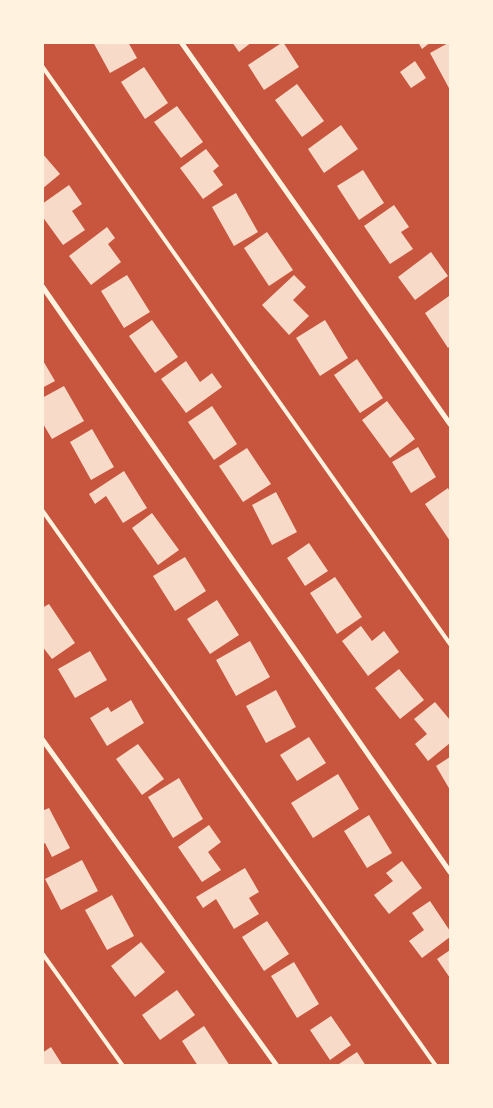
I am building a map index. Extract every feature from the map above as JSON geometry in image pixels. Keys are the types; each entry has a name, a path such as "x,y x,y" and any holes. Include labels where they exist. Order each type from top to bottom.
{"street":[{"path":"181,42 450,424"},
{"path":"42,286 450,872"},
{"path":"42,739 277,1066"}],"lane":[{"path":"42,66 450,644"},
{"path":"42,510 436,1066"},
{"path":"42,953 123,1066"}],"building":[{"path":"93,42 128,42 137,58 110,73"},
{"path":"232,42 252,42 239,52"},
{"path":"283,42 299,67 264,90 248,65"},
{"path":"418,42 431,42 422,49"},
{"path":"450,42 450,90 430,53"},
{"path":"415,61 426,78 411,88 400,72"},
{"path":"144,67 168,103 145,119 121,82"},
{"path":"297,84 324,121 302,137 275,100"},
{"path":"177,106 203,142 181,158 154,122"},
{"path":"341,125 358,149 324,173 308,149"},
{"path":"206,149 219,166 213,171 223,185 203,199 180,168"},
{"path":"42,153 60,174 42,189"},
{"path":"363,170 384,203 359,220 337,186"},
{"path":"69,185 82,204 72,211 85,230 63,245 42,216 42,204"},
{"path":"236,193 258,232 234,246 212,207"},
{"path":"394,205 409,227 401,232 413,249 390,264 364,226"},
{"path":"107,227 115,238 108,244 121,262 91,285 69,256"},
{"path":"267,232 293,270 269,286 244,248"},
{"path":"431,252 448,276 415,300 398,277"},
{"path":"127,275 150,312 124,328 101,291"},
{"path":"294,275 306,287 293,300 309,316 289,335 262,305"},
{"path":"449,296 450,346 448,348 425,313"},
{"path":"152,320 178,357 155,373 129,336"},
{"path":"325,320 348,358 320,376 296,338"},
{"path":"42,359 55,381 42,388"},
{"path":"357,359 383,398 360,413 334,375"},
{"path":"186,361 200,382 212,373 222,387 186,413 161,379"},
{"path":"64,386 84,421 52,439 42,422 42,398"},
{"path":"387,401 415,439 390,458 362,420"},
{"path":"212,406 237,444 214,460 188,422"},
{"path":"92,429 114,467 91,480 70,442"},
{"path":"418,447 436,477 411,493 392,462"},
{"path":"247,448 271,484 243,502 219,466"},
{"path":"124,471 147,508 123,523 106,496 95,504 89,494"},
{"path":"448,488 450,492 450,541 425,504"},
{"path":"276,492 297,532 272,545 252,505"},
{"path":"152,513 179,550 158,565 132,528"},
{"path":"309,543 328,571 305,586 287,558"},
{"path":"185,557 206,591 175,611 153,576"},
{"path":"335,577 362,617 337,634 310,593"},
{"path":"217,600 239,635 210,654 187,619"},
{"path":"49,604 75,643 52,659 42,646 42,608"},
{"path":"361,626 372,641 384,631 399,652 368,676 342,641"},
{"path":"250,641 270,677 236,696 216,660"},
{"path":"90,651 107,680 75,698 58,669"},
{"path":"399,669 424,700 400,719 375,688"},
{"path":"276,690 296,727 266,743 246,706"},
{"path":"131,700 144,723 107,746 90,718 108,707 111,712"},
{"path":"435,702 450,720 450,743 428,761 415,744 427,734 414,719"},
{"path":"309,737 326,763 297,781 280,755"},
{"path":"138,744 164,779 142,795 116,759"},
{"path":"450,757 450,790 436,766"},
{"path":"338,774 359,809 313,838 291,803"},
{"path":"179,778 203,819 173,838 148,797"},
{"path":"49,808 70,848 52,857 45,843 42,845 42,811"},
{"path":"369,815 392,853 367,868 344,831"},
{"path":"209,825 221,842 208,852 221,870 202,882 178,847"},
{"path":"82,860 98,891 61,910 45,879"},
{"path":"402,861 422,888 389,914 374,895 393,881 386,873"},
{"path":"245,868 259,892 249,898 259,914 234,929 216,899 203,908 196,897"},
{"path":"112,895 134,936 107,950 85,910"},
{"path":"430,901 450,931 450,937 422,958 409,941 424,930 412,913"},
{"path":"267,921 289,954 264,971 242,937"},
{"path":"141,942 165,972 135,997 111,966"},
{"path":"450,950 450,978 437,959"},
{"path":"294,962 319,1004 297,1018 271,976"},
{"path":"177,990 195,1015 160,1040 142,1015"},
{"path":"331,1016 351,1045 330,1060 310,1030"},
{"path":"204,1026 230,1066 198,1066 182,1041"},
{"path":"51,1047 63,1066 42,1066 42,1053"},
{"path":"357,1052 366,1066 336,1066"}]}
